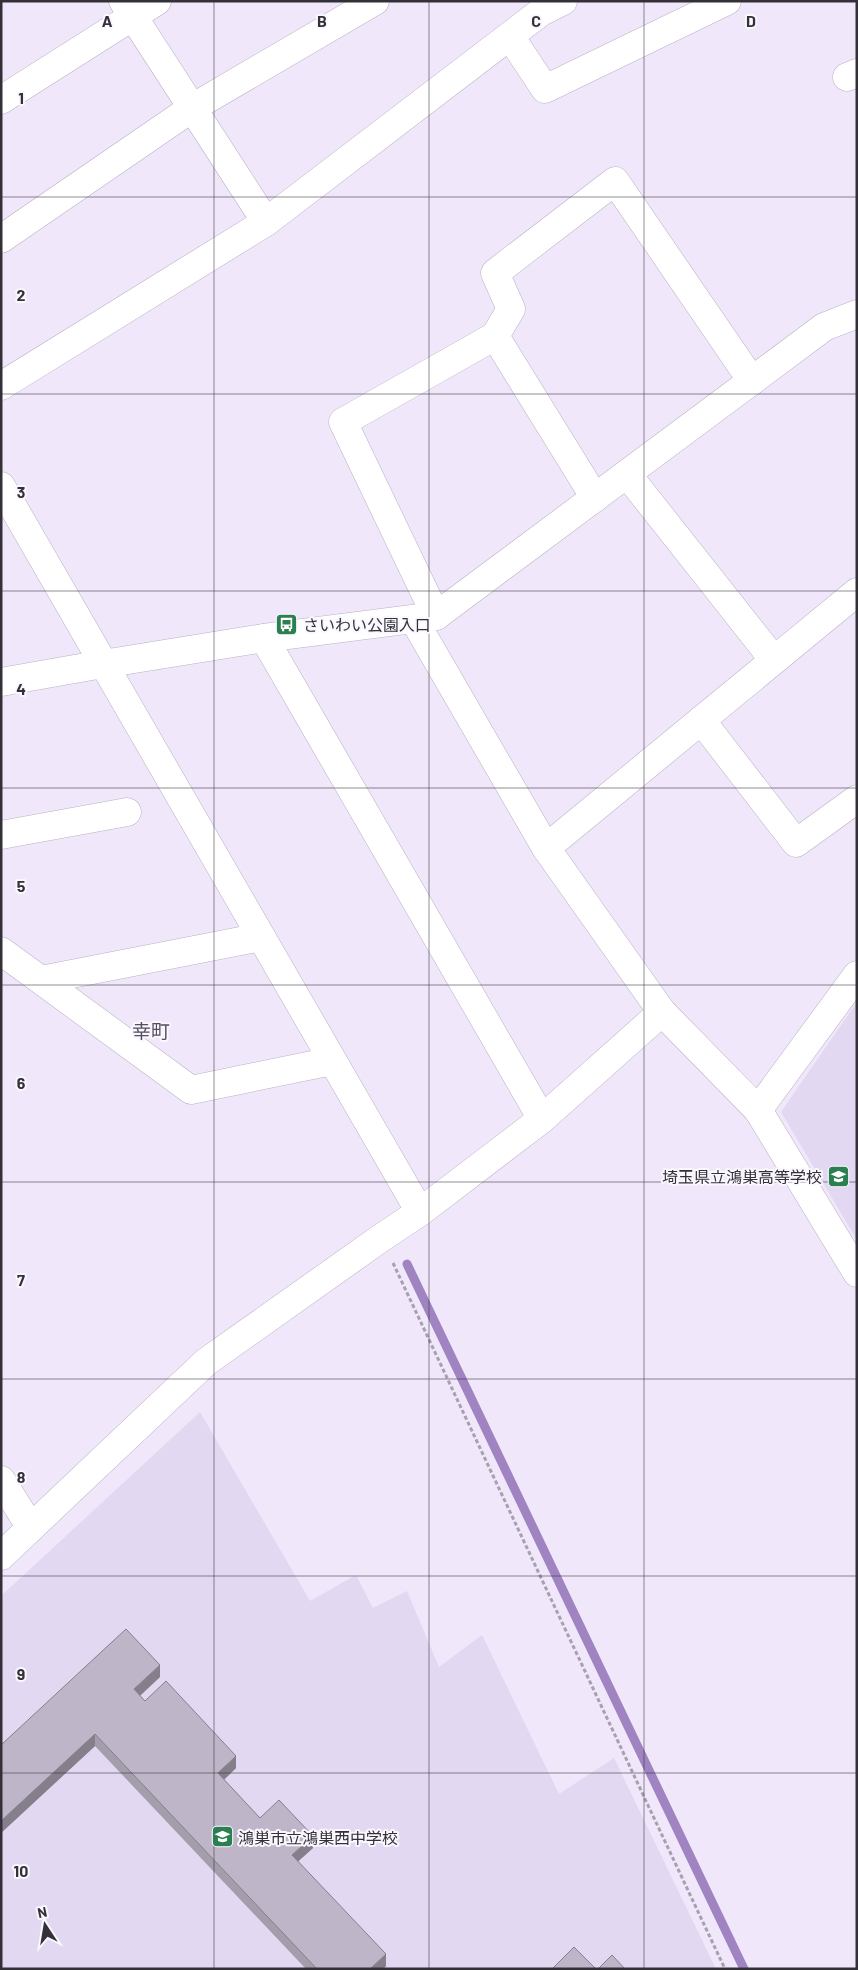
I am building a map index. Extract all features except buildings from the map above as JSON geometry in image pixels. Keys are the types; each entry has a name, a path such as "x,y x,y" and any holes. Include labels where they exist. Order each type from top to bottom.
{"street":[{"path":"1,100 128,9 157,1"},
{"path":"1,239 192,108 375,1"},
{"path":"510,36 545,88 727,1"},
{"path":"1,386 266,222 510,36 546,5"},
{"path":"128,9 266,222"},
{"path":"752,381 615,182 495,273 512,308 495,336 343,422 425,618 546,848 662,1012 758,1110 857,1273"},
{"path":"1,682 264,638 425,618 595,498 824,327 857,314"},
{"path":"495,336 595,498"},
{"path":"627,474 774,660"},
{"path":"1,486 9,515 103,664 420,1212"},
{"path":"546,848 857,592"},
{"path":"264,638 542,1119"},
{"path":"702,720 796,843 857,799"},
{"path":"1,835 127,812"},
{"path":"41,980 261,937"},
{"path":"1,951 191,1090 332,1061"},
{"path":"758,1110 857,975"},
{"path":"1,1556 206,1362 420,1212 542,1119 662,1012"},
{"path":"1,1480 31,1528"}],"path":[{"path":"381,1238 725,1969"}],"shaded area":[{"name":"埼玉県立鴻巣高等学校","path":"857,1002 857,1240 781,1112"},
{"name":"鴻巣市立鴻巣西中学校","path":"200,1412 310,1601 356,1575 373,1608 407,1591 439,1667 482,1635 559,1794 614,1758 716,1969 1,1969 1,1596"}],"waterway":[{"path":"407,1264 744,1969"}],"place":[{"name":"さいわい公園入口","path":"287,624"},
{"name":"埼玉県立鴻巣高等学校","path":"838,1176"},
{"name":"鴻巣市立鴻巣西中学校","path":"222,1837"}],"district":[{"name":"幸町","path":"151,1030"}]}
